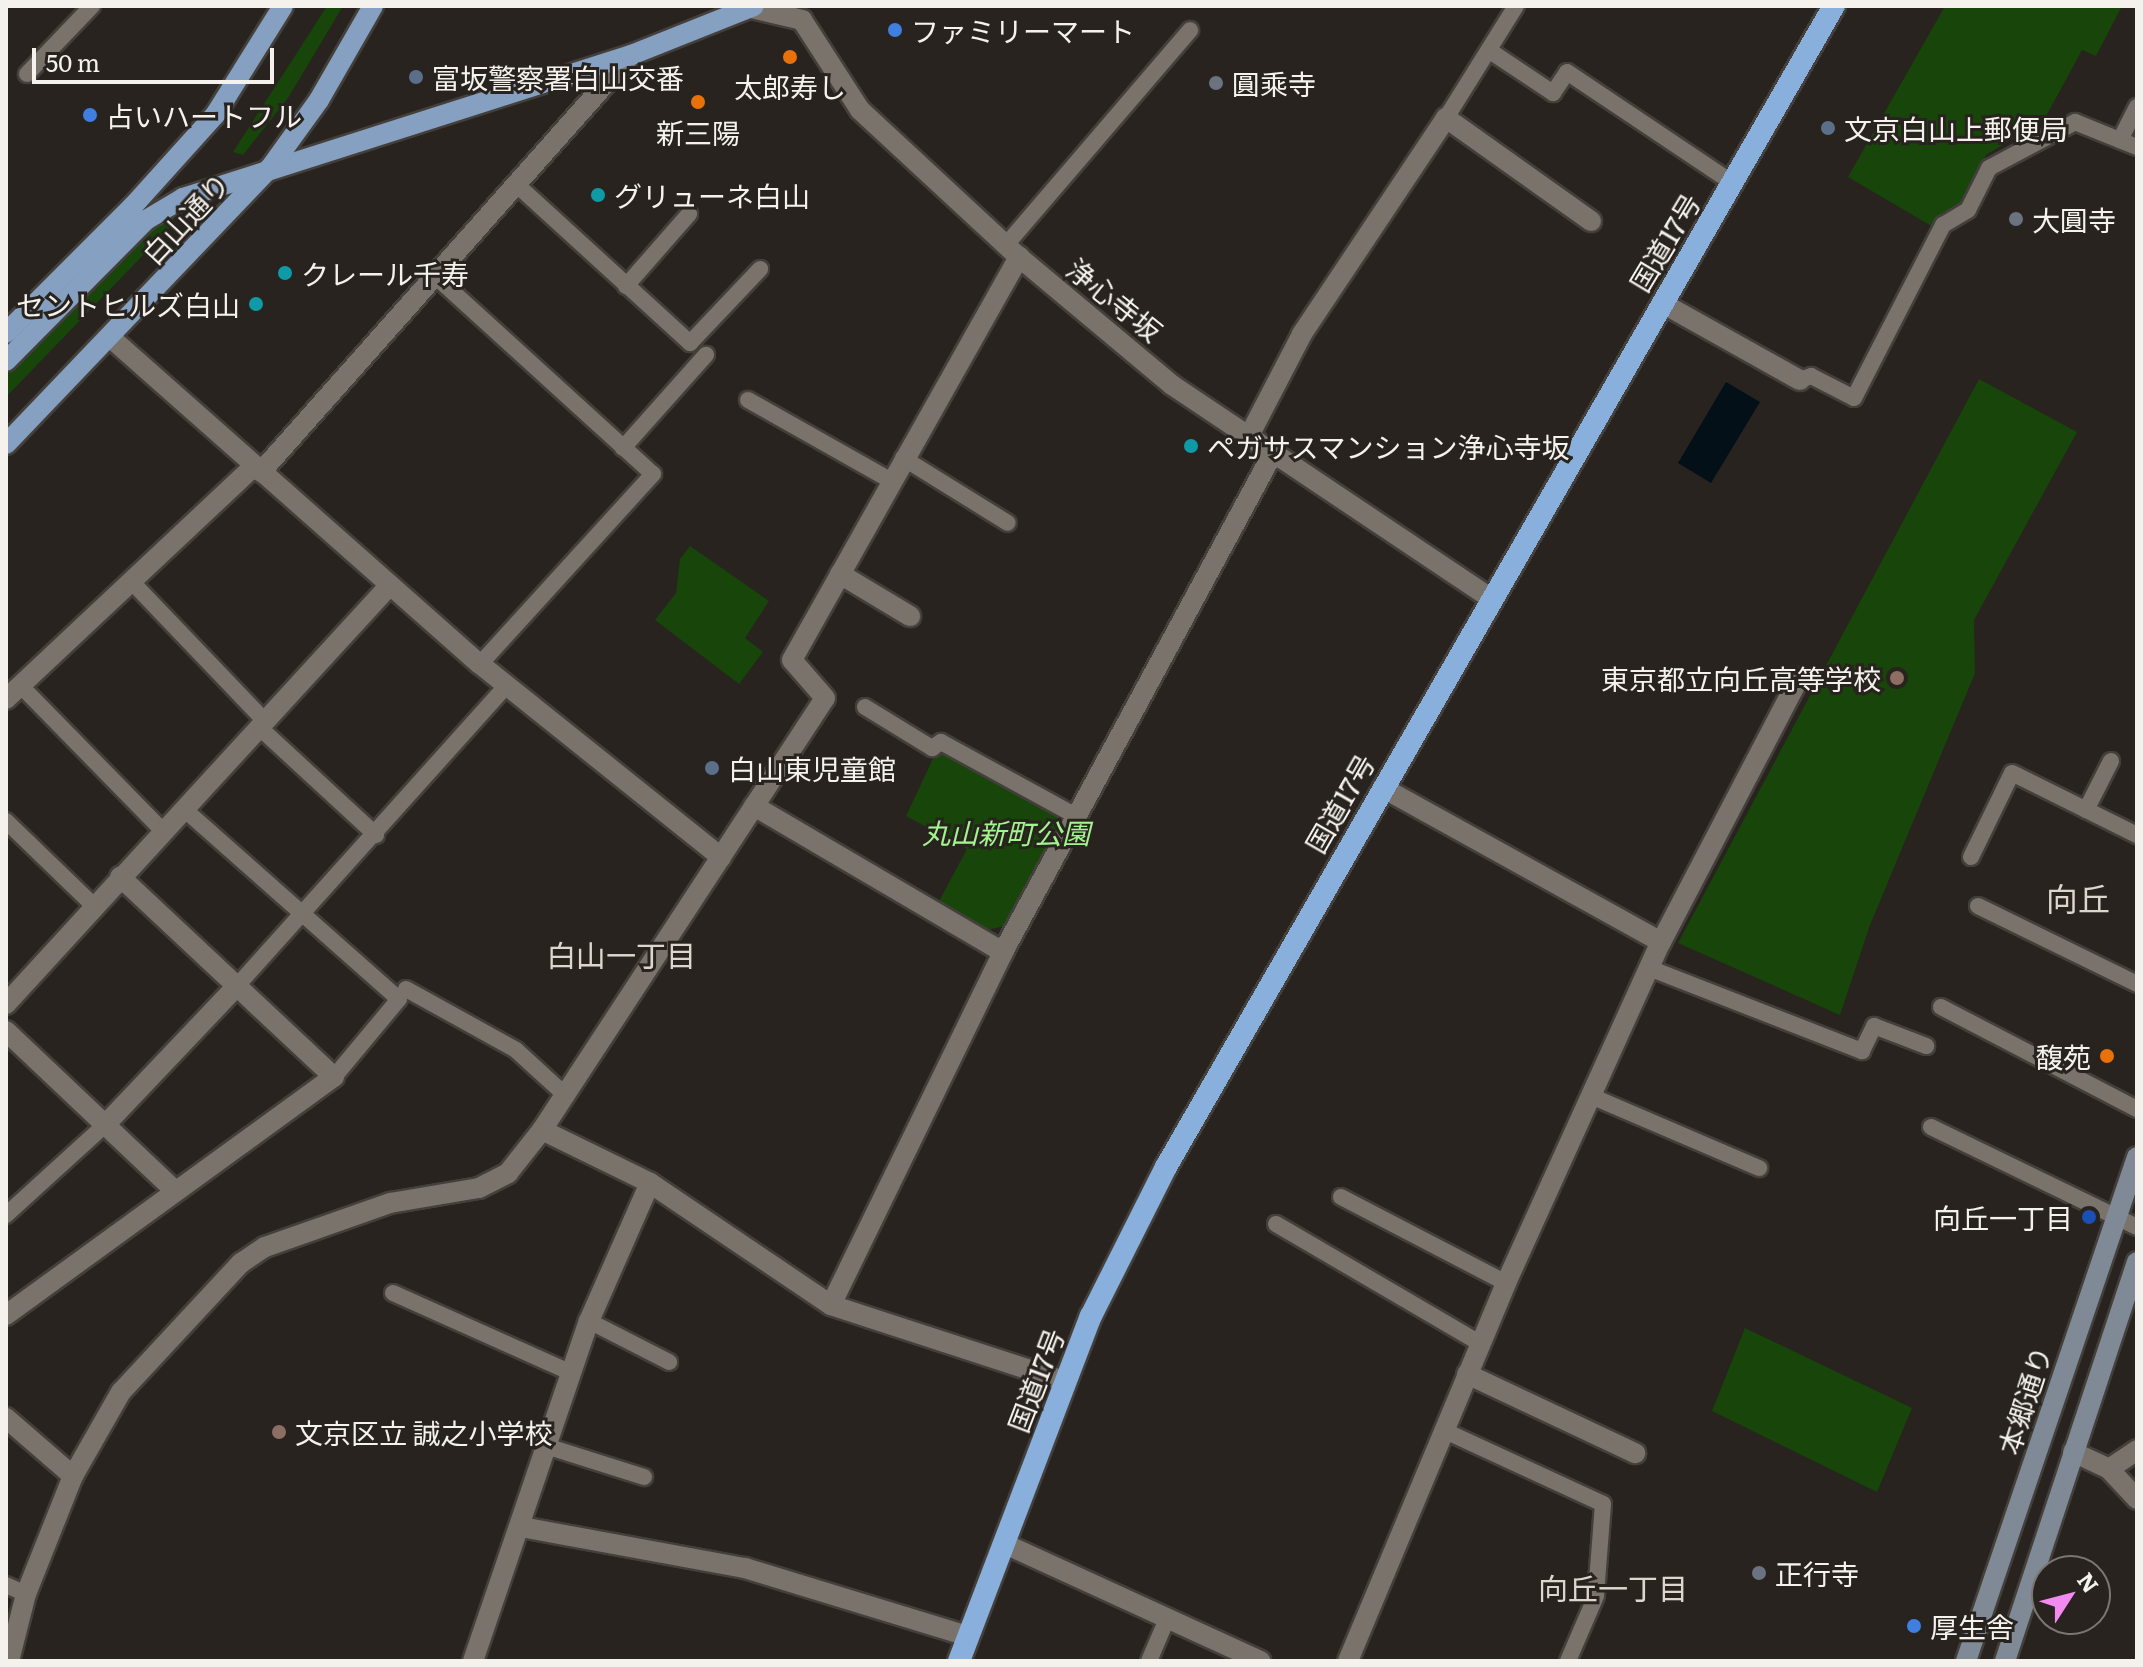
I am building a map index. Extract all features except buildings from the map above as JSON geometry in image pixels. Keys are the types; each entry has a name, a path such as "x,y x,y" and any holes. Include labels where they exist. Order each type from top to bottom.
{"highway":[{"name":"国道17号","path":"959,1661 1091,1316 1166,1167 1490,598 1734,184 1834,6"}],"main road":[{"name":"白山通り","path":"6,333 133,206 215,115 283,6"},
{"name":"白山通り","path":"6,444 111,338 270,168 319,100 373,6"},
{"path":"6,361 146,220 183,198 631,55 748,7"},
{"name":"本郷通り","path":"1966,1661 2137,1157"},
{"path":"2005,1661 2137,1262"},
{"path":"2039,1439 2073,1452"}],"street":[{"name":"浄心寺坂","path":"748,7 802,20 860,110 1012,251 1172,385 1490,598"},
{"path":"13,692 258,469 631,55"},
{"path":"1249,436 1302,334 1446,118 1591,221"},
{"path":"9,1661 26,1594 73,1476 121,1392 241,1263 265,1247 390,1203 479,1188 508,1173 542,1130 825,698 792,660 1012,251"},
{"path":"1662,303 1800,380"},
{"path":"111,338 480,664 721,857"},
{"path":"831,1305 1003,952 1273,453"},
{"path":"840,574 910,616"},
{"path":"6,1004 389,586"},
{"path":"1348,1661 1506,1283 1649,968 1799,678"},
{"path":"1383,788 1661,942"},
{"path":"754,806 1003,952"},
{"path":"6,1315 173,1189 334,1077 120,877"},
{"path":"105,1125 236,987"},
{"path":"6,1031 173,1189"},
{"path":"542,1130 650,1183 831,1305 1066,1382"},
{"path":"473,1661 521,1527 543,1445 570,1372 650,1183"},
{"path":"1467,1374 1635,1453"},
{"path":"6,1418 73,1476"},
{"path":"2109,1469 2137,1450"},
{"path":"2073,1452 2109,1469 2137,1499"},
{"path":"521,1527 745,1568 968,1636"},
{"path":"1005,1544 1260,1661"}],"lane":[{"path":"27,74 92,6"},
{"path":"1446,118 1516,6"},
{"path":"1012,251 1190,30"},
{"path":"1490,51 1553,93 1567,72 1734,184"},
{"path":"2120,140 2137,107"},
{"path":"1800,380 1811,376 1854,398 1943,225 1968,210 1989,168 2075,122 2137,147"},
{"path":"516,184 690,343 760,269"},
{"path":"626,286 689,214"},
{"path":"433,274 653,474 480,664"},
{"path":"623,448 706,355"},
{"path":"748,400 890,480"},
{"path":"903,458 1008,523"},
{"path":"132,582 263,725 376,835"},
{"path":"236,987 376,835 506,686"},
{"path":"13,692 163,831"},
{"path":"865,707 932,748 941,742 1076,816"},
{"path":"2086,810 2111,761"},
{"path":"1971,857 2012,773 2137,835"},
{"path":"184,809 399,999 334,1077"},
{"path":"6,821 94,906"},
{"path":"1978,906 2137,984"},
{"path":"1649,968 1862,1051 1874,1026 1926,1046"},
{"path":"406,989 516,1050 564,1094"},
{"path":"1941,1007 2137,1109"},
{"path":"1591,1096 1759,1168"},
{"path":"6,1215 105,1125"},
{"path":"1931,1127 2137,1227"},
{"path":"1341,1197 1506,1283"},
{"path":"1276,1224 1480,1343"},
{"path":"393,1293 570,1372"},
{"path":"589,1321 669,1362"},
{"path":"1443,1430 1603,1504 1596,1596 1568,1661"},
{"path":"543,1445 644,1477"},
{"path":"6,1585 26,1594"},
{"path":"1149,1661 1167,1619"}],"green space":[{"path":"327,6 343,6 288,98 243,155 233,152"},
{"path":"1945,6 2122,6 2096,56 2082,50 2044,120 1986,155 1961,206 1933,227 1848,177"},
{"path":"172,218 175,222 6,397 6,376 151,228"},
{"path":"1979,379 2077,432 1974,620 1975,673 1870,925 1840,1015 1678,943"},
{"path":"690,546 769,601 745,638 763,652 739,684 655,620 676,593 680,559"},
{"name":"丸山新町公園","path":"938,748 1063,816 1004,926 988,930 938,903 967,849 906,816"},
{"path":"1745,1328 1912,1408 1877,1492 1712,1411"}],"shaded area":[{"path":"1726,382 1760,402 1711,483 1678,463"}],"place":[{"name":"ファミリーマート","path":"895,30"},
{"name":"太郎寿し","path":"790,57"},
{"name":"富坂警察署白山交番","path":"416,77"},
{"name":"圓乘寺","path":"1216,83"},
{"name":"新三陽","path":"698,102"},
{"name":"占いハートフル","path":"90,115"},
{"name":"文京白山上郵便局","path":"1828,128"},
{"name":"グリューネ白山","path":"598,195"},
{"name":"大圓寺","path":"2016,219"},
{"name":"クレール千寿","path":"285,273"},
{"name":"セントヒルズ白山","path":"256,304"},
{"name":"ペガサスマンション浄心寺坂","path":"1191,446"},
{"name":"東京都立向丘高等学校","path":"1897,678"},
{"name":"白山東児童館","path":"712,768"},
{"name":"馥苑","path":"2107,1056"},
{"name":"向丘一丁目","path":"2089,1217"},
{"name":"文京区立 誠之小学校","path":"279,1432"},
{"name":"正行寺","path":"1759,1573"},
{"name":"厚生舎","path":"1914,1626"}],"district":[{"name":"向丘","path":"2078,897"},
{"name":"白山一丁目","path":"621,954"},
{"name":"向丘一丁目","path":"1613,1587"}]}
